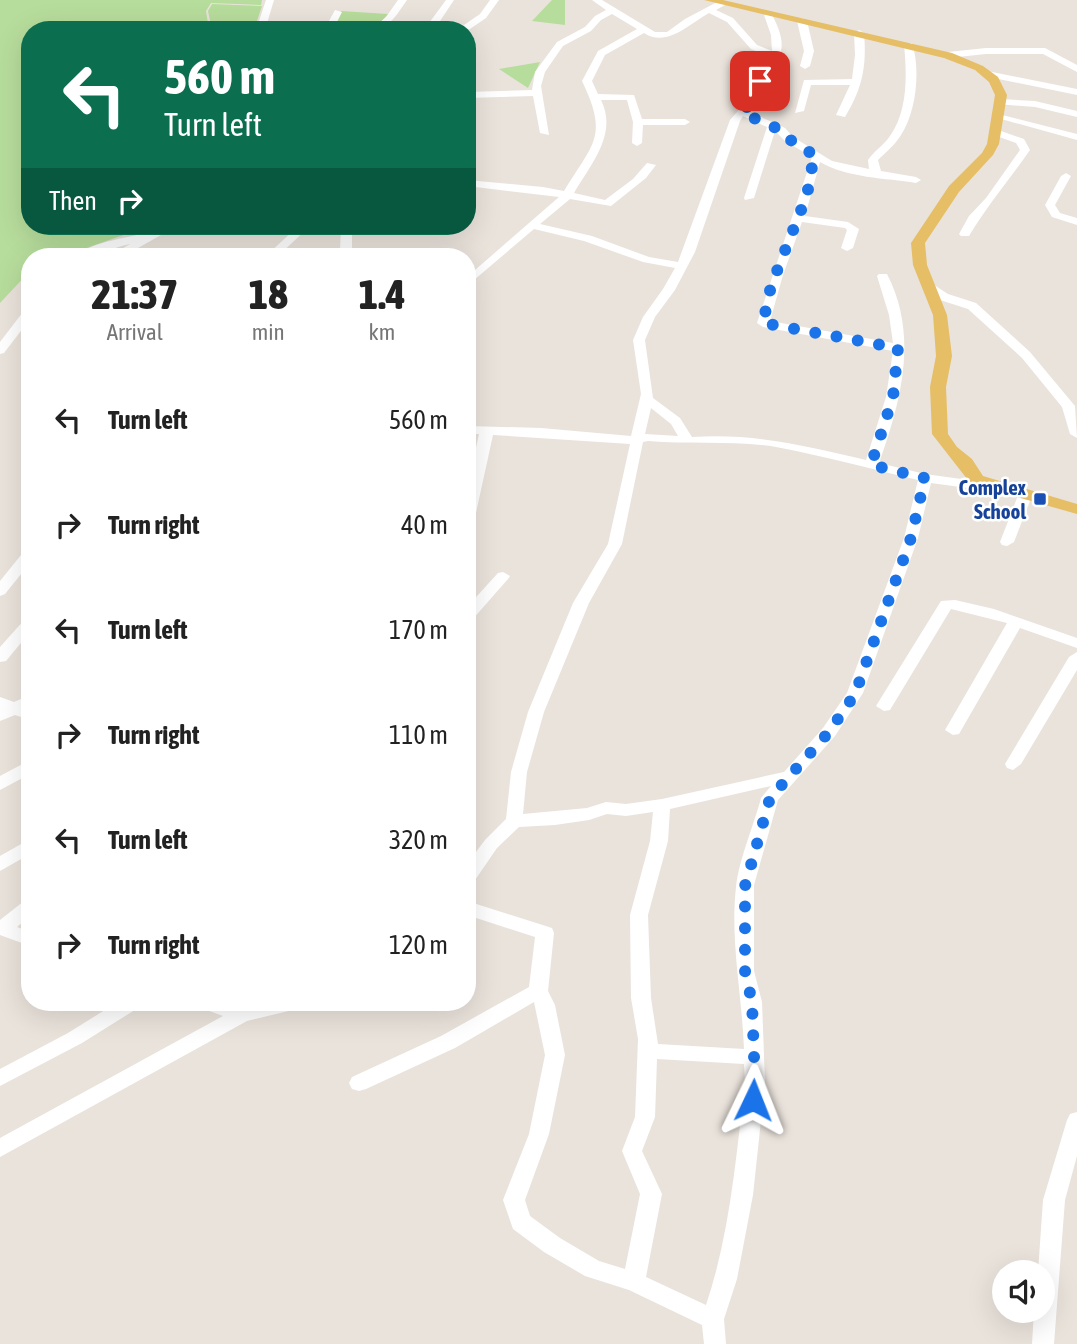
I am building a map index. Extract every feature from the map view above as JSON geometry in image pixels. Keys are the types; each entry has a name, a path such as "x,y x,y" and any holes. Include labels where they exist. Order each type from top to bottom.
{"main road":[{"path":"709,5 722,3 948,55 968,62 987,74 999,87 995,132 987,155 954,189 918,243 918,253 940,315 944,356 938,387 940,434 977,480 1077,509"}],"street":[{"path":"263,21 270,0"},
{"path":"386,21 403,0"},
{"path":"435,21 450,0"},
{"path":"476,21 495,0"},
{"path":"596,0 655,35 668,35 709,5 729,19 743,39 758,51 774,54"},
{"path":"545,133 536,86 540,72 560,44 588,29 598,18 612,10"},
{"path":"333,21 338,12"},
{"path":"476,865 491,844 514,821 519,772 536,712 581,603 615,544 647,394 639,340 649,317 669,290 682,266 703,215 730,130 754,98 774,54 777,40 768,15"},
{"path":"802,21 809,51 805,66"},
{"path":"476,275 567,196 602,136 596,97 587,81 601,53 645,29"},
{"path":"841,115 858,82 861,48 859,33"},
{"path":"877,174 873,160 898,130 904,111 910,82 909,45"},
{"path":"948,55 986,51 1045,51 1077,69"},
{"path":"987,74 1077,92"},
{"path":"799,111 807,82 858,82"},
{"path":"476,95 537,93"},
{"path":"596,97 631,97 638,122 637,143"},
{"path":"999,108 1035,104 1077,114"},
{"path":"999,108 1077,137"},
{"path":"742,113 772,125 817,157 843,168 916,180"},
{"path":"638,122 685,122"},
{"path":"749,198 772,125"},
{"path":"965,234 973,218 990,200 1025,150 1020,141 995,132"},
{"path":"817,157 798,218 771,286 763,323 898,348"},
{"path":"476,183 505,184 607,204 623,188 646,173 650,165"},
{"path":"1066,176 1050,205 1056,215 1077,222"},
{"path":"798,218 848,225 853,229 847,248"},
{"path":"532,225 588,238 647,260 682,266"},
{"path":"102,248 153,235"},
{"path":"130,248 153,235"},
{"path":"281,248 294,235"},
{"path":"871,465 893,397 898,348 899,330 883,276"},
{"path":"928,285 944,297 972,306 1026,355 1068,406 1077,434"},
{"path":"0,350 21,323"},
{"path":"645,398 680,423 687,441"},
{"path":"476,430 636,440 648,437 687,441 721,439 775,443 925,478 991,486"},
{"path":"476,481 487,430"},
{"path":"715,1344 713,1319 726,1279 742,1195 755,1083 752,1002 745,971 745,886 770,798 829,732 855,694 911,538 925,478"},
{"path":"1007,542 1026,493"},
{"path":"0,592 21,565"},
{"path":"476,607 503,576"},
{"path":"884,706 946,604 961,604 1077,643"},
{"path":"953,730 1015,623"},
{"path":"0,657 21,632"},
{"path":"1013,764 1077,657"},
{"path":"0,784 21,771"},
{"path":"514,821 555,819 589,814 606,808 626,810 662,805 791,776"},
{"path":"634,1282 652,1194 632,1151 645,1117 648,1051 638,955 639,915 659,841 662,805"},
{"path":"0,865 21,851"},
{"path":"476,911 545,933 538,991 545,1005 555,1055 539,1134 514,1200 521,1222 552,1245 593,1269 634,1282 713,1319"},
{"path":"1,928 21,913"},
{"path":"1,928 21,936"},
{"path":"359,1083 448,1042 538,991"},
{"path":"0,1078 75,1038 118,1011"},
{"path":"231,1011 242,1015"},
{"path":"0,1148 242,1015 259,1011"},
{"path":"648,1051 754,1057"},
{"path":"1042,1344 1054,1200 1077,1120"}],"green space":[{"path":"0,0 262,0 261,5 211,3 206,11 208,21 21,21 21,235 123,235 87,248 21,248 21,281 0,303"},
{"path":"552,0 565,0 565,25 532,21"},
{"path":"212,4 262,6 257,21 210,21 208,11"},
{"path":"341,11 388,14 382,21 336,21"},
{"path":"540,62 528,88 499,69"}],"place":[{"name":"Complex School","path":"1040,499"}],"route":[{"path":"753,1100 755,1083 752,1002 745,971 745,886 760,841 770,798 829,732 855,694 911,538 925,478 871,465 893,397 898,348 763,323 771,286 807,195 812,167 817,157 789,139 781,130 742,113 754,98 760,81"}]}
